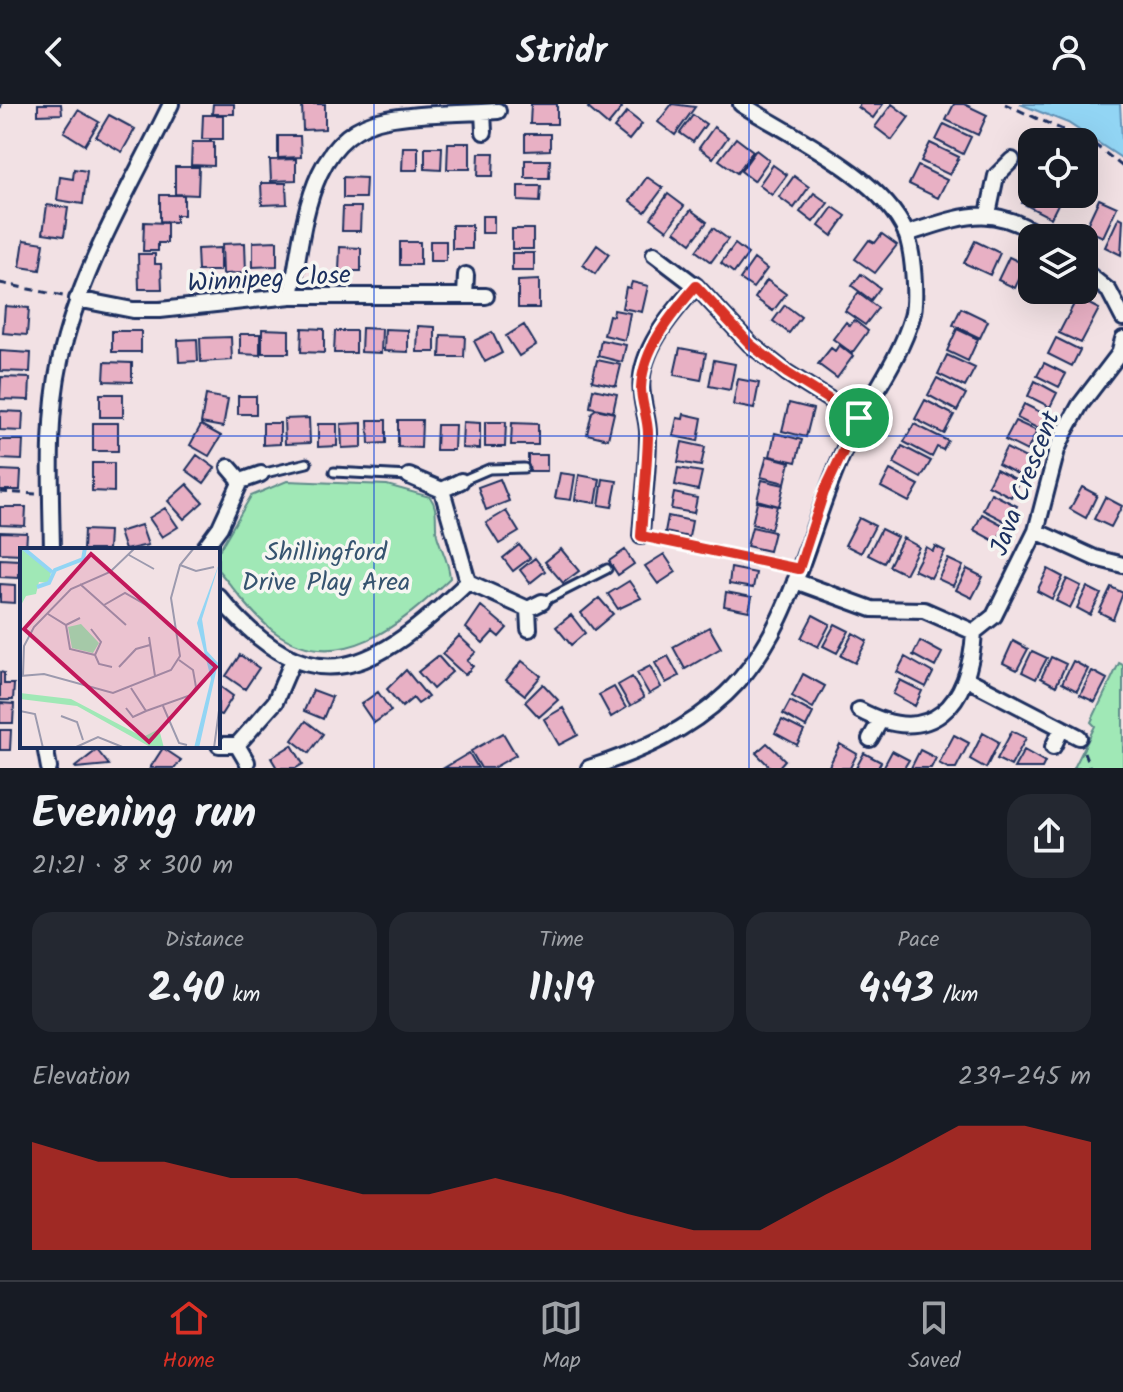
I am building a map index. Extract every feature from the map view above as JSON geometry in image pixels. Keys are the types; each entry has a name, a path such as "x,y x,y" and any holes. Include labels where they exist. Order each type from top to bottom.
{"street":[{"path":"52,548 53,412 60,362 77,299 99,245 171,104"},
{"path":"589,768 626,756 686,727 727,693 769,643 797,575 824,492 859,418 894,363 913,314 912,259 906,234 890,208 855,175 741,104"},
{"path":"291,296 310,198 321,166 341,141 362,127 386,119 491,112 484,132"},
{"path":"988,214 996,176 1012,160"},
{"path":"906,234 955,218 988,214 1023,224"},
{"path":"654,254 696,286 750,344 787,373 859,418"},
{"path":"465,296 466,275"},
{"path":"1098,282 1109,291 1123,318"},
{"path":"641,536 648,434 641,392 644,368 649,353 675,310 696,286"},
{"name":"Winnipeg Close","path":"77,299 133,310 160,310 291,296 486,296"},
{"name":"Java Crescent","path":"974,632 994,616 1036,531 1057,450 1066,430 1080,405 1122,350"},
{"path":"229,467 241,481"},
{"path":"204,548 220,527 241,481 261,474"},
{"path":"409,476 442,490 461,481"},
{"path":"442,490 468,582 528,609"},
{"path":"1036,531 1095,558 1123,565"},
{"path":"797,575 872,609 924,610 974,632 967,679 952,704 934,720 912,726 880,721 859,710"},
{"path":"220,598 262,642 293,660 346,665 382,652 407,638 468,582"},
{"path":"528,609 542,602"},
{"path":"528,609 529,629"},
{"path":"220,745 237,745 275,702 293,660"},
{"path":"967,679 1079,737"},
{"path":"870,739 880,721"},
{"path":"1053,747 1062,728"},
{"path":"237,745 247,762"},
{"path":"45,748 49,768"}],"lane":[{"path":"261,474 307,463"},
{"path":"461,481 489,469 524,468"},
{"path":"334,472 409,476"},
{"path":"542,602 607,569"}],"path":[{"path":"1005,104 1094,144 1123,167"},
{"path":"0,283 77,299"},
{"path":"0,492 51,495"},
{"path":"641,536 797,575"}],"green space":[{"name":"Shillingford Drive Play Area","path":"287,481 387,485 430,497 450,578 412,612 368,640 345,647 321,649 297,644 272,630 220,572 220,549 251,496"},
{"path":"1119,663 1123,665 1123,768 1074,768 1095,726 1091,722"}],"water":[{"path":"1020,104 1120,104 1123,159 1098,143 1098,128 1076,128"}],"building":[{"path":"38,104 61,104 62,114 38,115"},
{"path":"213,104 234,104 234,114 212,114"},
{"path":"302,104 325,104 325,129 303,130"},
{"path":"531,104 557,104 557,124 530,124"},
{"path":"592,104 617,104 622,108 608,125 588,108"},
{"path":"672,104 695,107 675,135 658,122"},
{"path":"860,104 883,104 873,118 858,107"},
{"path":"892,104 909,117 892,140 875,127"},
{"path":"954,104 964,104 987,115 978,135 946,120"},
{"path":"78,110 99,122 85,145 64,132"},
{"path":"627,112 642,124 629,140 614,128"},
{"path":"109,115 135,129 122,152 96,137"},
{"path":"203,115 223,115 223,139 202,139"},
{"path":"693,115 706,124 693,142 680,133"},
{"path":"944,124 971,137 963,154 936,140"},
{"path":"714,127 728,137 713,158 699,148"},
{"path":"525,134 550,134 550,150 525,151"},
{"path":"278,136 300,136 301,157 278,158"},
{"path":"736,138 753,151 737,173 719,160"},
{"path":"192,142 214,142 214,166 191,165"},
{"path":"448,143 470,143 470,169 447,169"},
{"path":"930,143 959,157 950,175 921,161"},
{"path":"403,147 418,147 418,170 402,170"},
{"path":"425,147 442,147 441,170 425,169"},
{"path":"756,150 769,160 754,181 741,171"},
{"path":"479,153 494,153 493,176 478,176"},
{"path":"296,159 296,180 271,181 270,160"},
{"path":"525,160 550,160 549,178 525,178"},
{"path":"773,165 787,175 772,195 759,185"},
{"path":"918,166 947,180 938,198 909,184"},
{"path":"175,167 199,167 198,195 175,194"},
{"path":"74,169 87,171 83,204 57,200 60,177 73,179"},
{"path":"794,176 809,187 794,208 779,197"},
{"path":"343,177 366,178 365,198 343,198"},
{"path":"647,177 663,188 645,212 630,201"},
{"path":"261,183 286,183 287,204 262,205"},
{"path":"518,186 541,186 540,202 518,201"},
{"path":"814,193 828,203 813,222 800,212"},
{"path":"668,194 684,206 667,230 651,218"},
{"path":"160,195 184,195 184,215 176,215 176,222 160,221"},
{"path":"1098,201 1117,207 1103,237 1098,235 1098,224 1087,224 1095,208 1098,208"},
{"path":"47,205 68,208 64,236 43,233"},
{"path":"343,207 361,207 360,231 342,231"},
{"path":"833,207 846,216 832,236 819,226"},
{"path":"1032,208 1056,208 1051,218"},
{"path":"691,210 707,222 691,243 675,231"},
{"path":"482,216 494,216 494,233 482,233"},
{"path":"1119,217 1123,219 1121,255 1105,247"},
{"path":"144,222 167,223 167,243 158,243 158,251 143,251"},
{"path":"452,225 472,225 472,249 452,249"},
{"path":"713,228 728,239 711,262 696,251"},
{"path":"512,229 533,229 533,249 512,249"},
{"path":"882,234 897,245 875,273 855,259 869,240 875,243"},
{"path":"24,240 44,243 40,270 20,267"},
{"path":"277,241 277,266 253,267 253,242"},
{"path":"430,241 446,241 446,261 430,261"},
{"path":"975,241 1000,253 990,275 964,263"},
{"path":"400,242 420,242 420,265 400,265"},
{"path":"245,243 246,273 223,274 222,244"},
{"path":"735,244 748,254 734,273 721,263"},
{"path":"597,245 609,254 595,274 583,265"},
{"path":"340,247 361,248 361,271 339,271"},
{"path":"220,248 220,271 198,271 197,249"},
{"path":"512,253 534,253 534,271 512,271"},
{"path":"138,254 155,254 155,264 161,264 162,289 139,289"},
{"path":"1009,257 1018,261 1015,288 998,280"},
{"path":"754,259 767,269 753,288 740,279"},
{"path":"861,274 880,288 871,300 852,286"},
{"path":"539,280 539,308 518,308 518,281"},
{"path":"767,280 786,294 773,311 755,298"},
{"path":"632,282 648,286 642,312 622,308 626,287 630,288"},
{"path":"858,293 878,308 865,325 845,311"},
{"path":"1074,304 1089,304 1099,309 1081,343 1059,333"},
{"path":"785,305 801,317 789,333 773,321"},
{"path":"5,306 29,308 27,335 3,333"},
{"path":"961,308 988,321 980,338 953,325"},
{"path":"614,310 630,313 625,340 604,335 609,315 613,316"},
{"path":"854,320 868,331 852,353 833,339 846,322 850,326"},
{"path":"524,325 536,345 519,356 506,336"},
{"path":"418,326 435,327 435,352 417,352"},
{"path":"302,328 324,329 324,353 301,352"},
{"path":"362,328 382,329 381,353 361,352"},
{"path":"262,329 289,330 289,353 262,353"},
{"path":"385,329 408,330 408,352 384,351"},
{"path":"957,329 978,339 968,361 947,351"},
{"path":"112,331 141,331 141,352 112,352"},
{"path":"335,331 356,331 356,353 334,353"},
{"path":"492,332 502,353 485,362 474,341"},
{"path":"240,334 260,334 260,355 240,354"},
{"path":"441,335 465,336 464,357 440,357"},
{"path":"231,337 232,360 201,362 200,338"},
{"path":"1056,338 1080,350 1072,366 1048,354"},
{"path":"197,339 198,361 179,362 178,340"},
{"path":"601,340 626,345 622,362 598,356"},
{"path":"839,345 853,356 837,378 818,364 831,348 835,351"},
{"path":"680,348 706,353 701,380 674,375"},
{"path":"0,351 31,353 30,372 0,371"},
{"path":"947,355 975,368 965,387 938,374"},
{"path":"597,360 621,365 616,386 592,381"},
{"path":"714,360 735,364 730,390 709,386"},
{"path":"105,362 132,363 132,382 104,381"},
{"path":"1044,363 1066,374 1059,387 1037,376"},
{"path":"1,377 30,378 29,400 0,399"},
{"path":"937,378 966,394 957,411 928,395"},
{"path":"738,379 759,383 754,409 733,405"},
{"path":"1035,381 1057,393 1050,407 1028,396"},
{"path":"593,389 617,394 613,412 590,407"},
{"path":"100,394 123,394 123,417 100,417"},
{"path":"206,395 228,399 223,427 201,423"},
{"path":"238,396 256,396 256,414 238,414"},
{"path":"925,400 954,415 944,434 915,419"},
{"path":"789,403 813,409 806,437 782,431"},
{"path":"1024,404 1046,415 1039,429 1017,418"},
{"path":"596,409 614,413 608,439 587,434 592,412"},
{"path":"0,411 23,412 22,431 0,430"},
{"path":"684,414 702,418 698,441 673,436 677,418 683,419"},
{"path":"309,418 310,443 285,444 284,419"},
{"path":"368,420 386,420 386,443 369,444"},
{"path":"398,420 422,420 421,448 398,447"},
{"path":"1015,421 1037,431 1027,451 1005,440"},
{"path":"463,422 480,423 480,449 462,448"},
{"path":"485,422 506,422 505,447 485,447"},
{"path":"93,423 118,423 118,451 93,451"},
{"path":"263,423 280,423 280,444 263,445"},
{"path":"362,423 362,447 342,448 341,424"},
{"path":"512,423 538,424 538,445 511,445"},
{"path":"318,424 337,424 337,446 318,447"},
{"path":"914,424 948,441 943,450 937,447 932,457 904,442"},
{"path":"201,425 221,436 209,456 190,445"},
{"path":"437,425 455,425 454,450 436,450"},
{"path":"775,433 802,440 796,462 770,456"},
{"path":"0,440 23,440 22,460 0,459"},
{"path":"682,442 705,447 701,466 678,462"},
{"path":"902,446 931,461 921,478 894,463"},
{"path":"1006,448 1032,461 1023,477 998,464"},
{"path":"197,455 215,468 204,483 186,470"},
{"path":"528,455 547,455 547,471 528,471"},
{"path":"767,456 790,462 785,483 761,477"},
{"path":"92,463 114,463 114,492 92,491"},
{"path":"678,468 702,472 698,490 675,485"},
{"path":"996,469 1019,481 1011,497 988,485"},
{"path":"0,470 21,471 20,490 0,490"},
{"path":"890,470 919,485 909,502 881,487"},
{"path":"560,473 575,475 571,500 555,498"},
{"path":"579,475 600,479 596,503 575,500"},
{"path":"500,479 509,501 486,510 478,487"},
{"path":"603,479 617,481 612,507 599,505"},
{"path":"762,480 784,485 779,506 757,500"},
{"path":"187,484 203,502 184,519 168,501"},
{"path":"1082,487 1097,495 1086,518 1070,509"},
{"path":"674,493 697,498 694,513 671,509"},
{"path":"991,493 1017,506 1008,523 983,510"},
{"path":"1105,497 1122,506 1111,527 1094,519"},
{"path":"757,502 777,506 771,529 752,524"},
{"path":"0,507 26,507 25,526 0,525"},
{"path":"165,508 178,527 162,537 149,518"},
{"path":"506,511 519,532 499,544 486,523"},
{"path":"982,514 1005,526 996,542 974,530"},
{"path":"668,516 692,521 689,537 665,532"},
{"path":"859,518 875,526 861,553 845,545"},
{"path":"141,525 148,545 124,548 119,532"},
{"path":"752,527 774,532 769,551 747,546"},
{"path":"881,529 897,537 884,563 868,555"},
{"path":"84,530 109,531 108,548 83,548"},
{"path":"0,532 27,533 26,548 20,548 20,554 0,553"},
{"path":"903,538 919,547 905,574 889,566"},
{"path":"519,545 530,558 513,571 503,558"},
{"path":"935,546 945,551 931,578 914,570 926,547 933,551"},
{"path":"561,549 579,571 563,583 545,562"},
{"path":"625,550 634,564 618,575 609,561"},
{"path":"664,554 676,572 658,584 645,566"},
{"path":"535,558 545,571 530,583 520,570"},
{"path":"0,559 19,560 19,578 0,577"},
{"path":"948,559 963,566 953,586 938,579"},
{"path":"731,568 756,573 753,588 729,584"},
{"path":"967,569 983,577 972,598 956,590"},
{"path":"1048,569 1063,577 1052,599 1037,591"},
{"path":"1067,579 1081,586 1070,608 1056,601"},
{"path":"629,581 641,598 618,609 608,594"},
{"path":"0,584 15,585 15,603 0,602"},
{"path":"1087,587 1101,594 1090,615 1077,608"},
{"path":"1111,587 1123,593 1113,619 1099,612"},
{"path":"726,592 752,597 749,611 724,606"},
{"path":"599,598 613,614 594,630 581,613"},
{"path":"481,606 507,628 499,637 493,632 483,643 466,628"},
{"path":"571,615 585,633 571,645 556,627"},
{"path":"813,615 830,624 818,647 801,638"},
{"path":"835,624 849,631 837,653 823,646"},
{"path":"709,627 721,648 685,669 673,647"},
{"path":"853,633 867,641 855,663 841,656"},
{"path":"459,636 476,652 467,661 473,666 465,675 442,654"},
{"path":"920,641 942,653 935,667 913,655"},
{"path":"1013,641 1028,649 1017,670 1003,663"},
{"path":"1032,651 1047,658 1036,679 1022,672"},
{"path":"240,655 259,668 245,689 226,676"},
{"path":"438,656 452,672 433,689 418,672"},
{"path":"668,656 679,676 666,683 655,663"},
{"path":"905,657 933,673 926,687 897,672"},
{"path":"1051,657 1066,664 1056,686 1041,678"},
{"path":"522,661 541,676 525,695 506,680"},
{"path":"1073,661 1088,669 1077,691 1062,683"},
{"path":"650,666 661,687 649,694 637,673"},
{"path":"406,670 428,697 418,704 413,698 402,707 387,689"},
{"path":"1092,671 1107,679 1095,702 1080,695"},
{"path":"0,672 4,673 4,684 14,684 13,700 0,700"},
{"path":"803,674 825,686 813,708 792,696"},
{"path":"632,677 644,698 630,706 618,685"},
{"path":"900,680 922,691 915,706 893,694"},
{"path":"543,684 558,700 539,717 525,702"},
{"path":"220,686 233,696 220,715"},
{"path":"614,687 626,708 611,717 599,695"},
{"path":"313,690 332,697 323,719 304,711"},
{"path":"378,692 391,711 374,723 361,704"},
{"path":"790,701 813,713 806,727 783,714"},
{"path":"0,703 14,704 13,723 0,723"},
{"path":"563,708 578,735 559,745 544,719"},
{"path":"782,720 804,731 797,745 775,733"},
{"path":"306,721 323,734 309,753 292,740"},
{"path":"0,730 11,730 10,750 0,750"},
{"path":"1012,731 1026,738 1011,766 997,759"},
{"path":"503,733 516,755 493,768 481,768 471,751"},
{"path":"983,733 999,742 986,768 970,759"},
{"path":"954,735 969,743 956,768 948,768 939,763"},
{"path":"767,743 785,760 778,768 771,768 756,753"},
{"path":"840,744 857,754 850,768 828,768"},
{"path":"292,745 303,764 296,768 277,768 271,758"},
{"path":"163,748 181,760 175,768 150,768"},
{"path":"97,750 109,765 75,767"},
{"path":"920,750 936,758 931,768 911,768"},
{"path":"1024,750 1045,762 1042,768 1014,768"},
{"path":"892,751 909,760 904,768 883,768"},
{"path":"469,753 478,768 444,768"},
{"path":"864,753 881,762 878,768 856,768"}],"route":[{"path":"696,286 750,344 787,373 859,418 824,492 799,569 641,536 648,434 641,392 644,368 649,353 675,310 696,286"}]}
